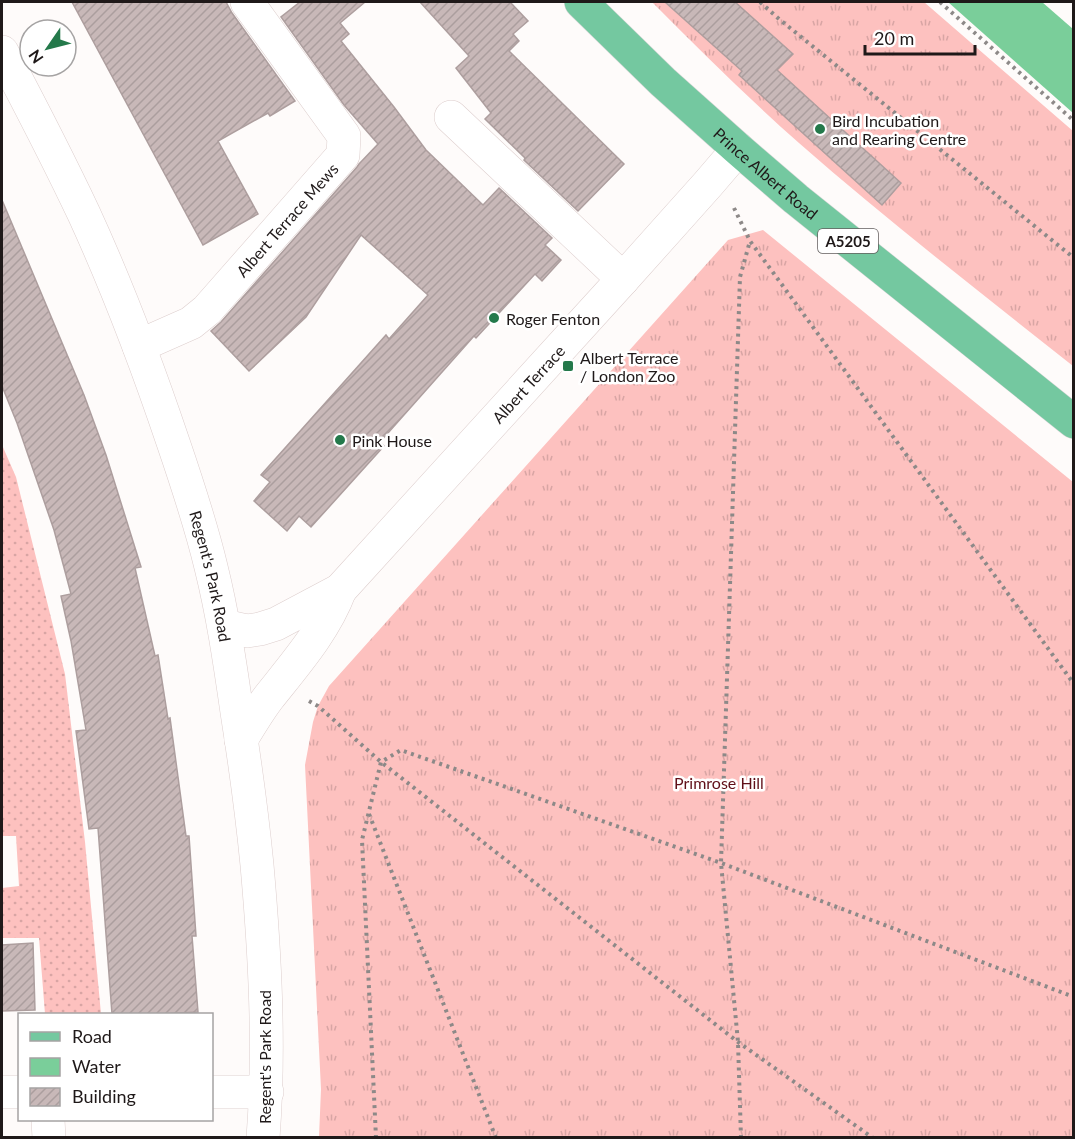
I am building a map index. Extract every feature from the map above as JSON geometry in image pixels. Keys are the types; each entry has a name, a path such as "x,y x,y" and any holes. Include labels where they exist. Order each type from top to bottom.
{"main road":[{"name":"Prince Albert Road","path":"581,2 680,98 796,199 1074,423"}],"street":[{"name":"Albert Terrace Mews","path":"139,346 191,322 207,310 343,154 344,136 247,2"},
{"name":"Regent's Park Road","path":"2,52 85,216 139,346 186,482 211,564 225,626 251,808 260,897 267,1031 267,1092 263,1137"},
{"path":"452,117 623,279"},
{"name":"Albert Terrace","path":"225,626 247,631 268,627 307,609 340,590 738,149"},
{"name":"Albert Terrace","path":"241,740 268,699 310,645 333,609 340,590"},
{"path":"2,1092 18,1092"},
{"path":"213,1092 267,1092"},
{"path":"48,1121 49,1137"}],"path":[{"path":"760,2 1074,258"},
{"path":"940,2 1074,121"},
{"path":"734,208 750,241 1074,684"},
{"path":"741,1137 738,1042 721,864 740,277 750,241"},
{"path":"280,684 318,706 381,762 738,1042 873,1137"},
{"path":"375,1137 362,840 381,762 401,750 721,864 1074,997"},
{"path":"369,813 496,1137"}],"green space":[{"path":"652,2 924,2 1073,131 1073,366 901,229 799,143"},
{"name":"Primrose Hill","path":"763,230 1073,482 1073,1137 319,1137 321,1089 305,765 318,706 329,686 728,240"},
{"path":"2,445 16,477 65,674 85,842 101,1013 45,1013 39,938 2,938 2,888 19,886 16,836 2,836"}],"water":[{"path":"948,2 1042,2 1073,29 1073,113"}],"building":[{"path":"72,2 226,2 295,101 218,141 258,214 203,245"},
{"path":"300,2 365,2 340,23 349,34 341,41 426,150 483,205 499,188 552,238 545,245 561,260 542,281 535,274 476,338 474,336 380,442 384,446 311,527 299,516 287,531 254,501 270,482 261,475 386,335 389,339 428,295 361,235 306,317 249,371 211,331 378,144 344,105 281,17"},
{"path":"420,2 510,2 528,21 513,34 519,41 509,51 624,164 578,211 485,119 491,113 456,68 469,56"},
{"name":"Bird Incubation and Rearing Centre","path":"665,2 735,2 793,54 777,70 901,183 882,205 739,75 742,71"},
{"path":"2,200 84,395 106,455 141,567 135,568 155,656 158,655 168,719 170,718 186,836 189,836 196,936 192,936 198,1012 112,1013 98,828 89,829 76,731 86,730 61,596 71,594 54,530 2,386"},
{"path":"33,943 35,1010 2,1011 2,945"}],"place":[{"name":"Bird Incubation and Rearing Centre","path":"820,129"},
{"name":"Roger Fenton","path":"494,318"},
{"name":"Albert Terrace / London Zoo","path":"568,366"},
{"name":"Pink House","path":"340,440"}]}
